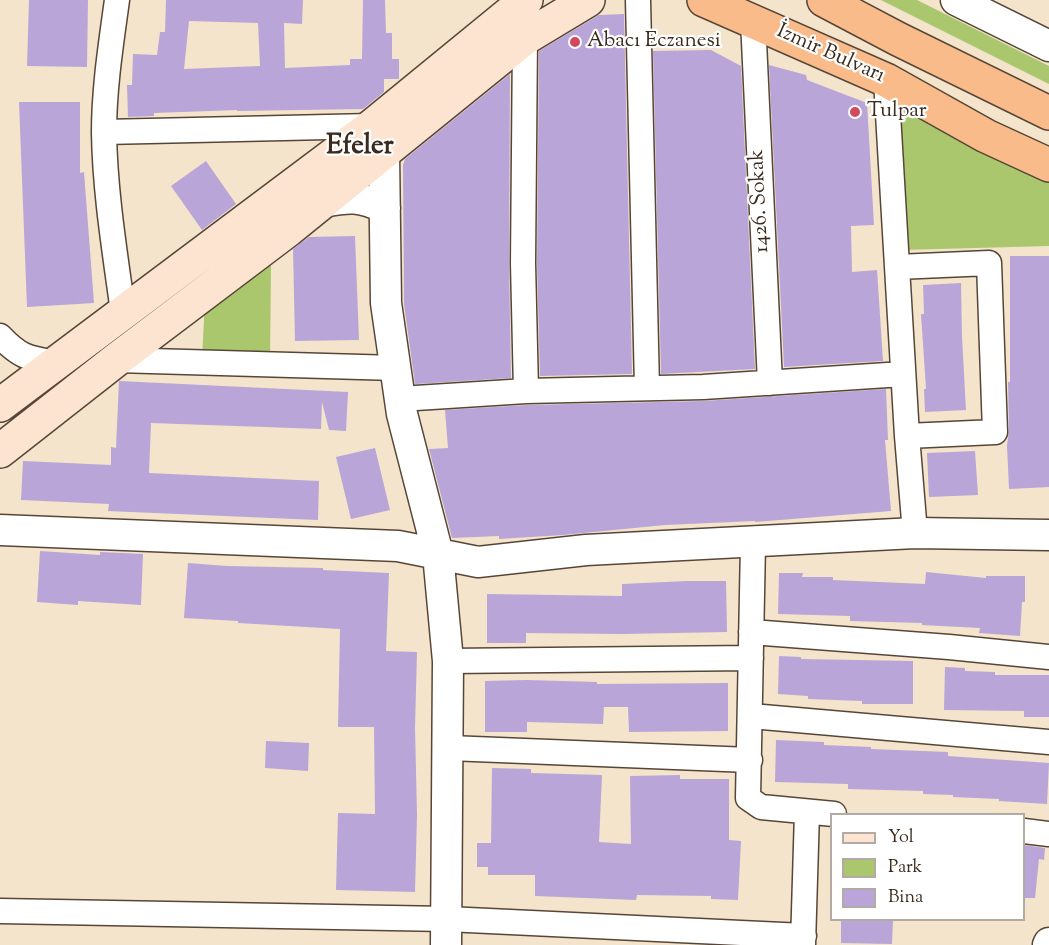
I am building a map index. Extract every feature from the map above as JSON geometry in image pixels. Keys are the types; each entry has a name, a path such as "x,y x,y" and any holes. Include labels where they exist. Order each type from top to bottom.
{"highway":[{"name":"İzmir Bulvarı","path":"704,0 886,80 986,136 1049,165"},
{"name":"İzmir Bulvarı","path":"824,0 1049,113"}],"main road":[{"path":"0,450 323,202 378,140 526,0"},
{"path":"0,405 123,312 378,140 573,3"}],"street":[{"path":"117,0 107,77 104,132 108,194 123,312"},
{"path":"638,0 647,388"},
{"path":"956,0 1049,46"},
{"name":"1426. Sokak","path":"753,20 770,383"},
{"path":"525,38 523,263 526,391"},
{"path":"886,80 906,436 915,532"},
{"path":"104,132 378,140 385,208 386,303 400,399 438,554 448,661 447,932"},
{"path":"323,202 347,198 365,199 385,208"},
{"path":"897,267 989,263 995,432 906,436"},
{"path":"0,336 22,355 56,363"},
{"path":"116,360 396,368"},
{"path":"400,399 526,391 770,383 903,374"},
{"path":"0,530 398,546 478,562 586,550 753,543 915,532 1049,535"},
{"path":"753,543 748,798 761,807 830,814"},
{"path":"751,632 949,646 1049,657"},
{"path":"448,661 751,658"},
{"path":"751,716 1049,742"},
{"path":"449,748 750,760"},
{"path":"0,911 447,932 804,941 807,812"},
{"path":"1025,831 1049,834"}],"green space":[{"path":"881,0 917,0 1049,66 1049,84"},
{"path":"898,106 1049,174 1049,246 902,250"},
{"path":"249,266 271,266 270,360 202,359 205,300"}],"building":[{"path":"29,0 88,0 87,67 27,66"},
{"path":"166,0 303,0 302,24 284,23 285,68 350,65 350,59 362,59 363,0 385,0 386,33 392,33 392,59 399,59 399,79 384,79 384,92 363,109 237,110 154,113 154,116 128,117 127,85 132,85 133,54 157,55 160,32 165,32","holes":["189,21 258,23 260,66 184,69"]},
{"path":"624,14 632,374 540,376 537,263 539,51 599,15"},
{"path":"711,50 741,66 755,369 661,374 653,51"},
{"path":"769,65 806,75 807,80 867,103 874,225 851,226 852,272 877,270 883,361 784,367"},
{"path":"510,74 511,378 415,384 404,304 403,165 405,159"},
{"path":"19,102 80,102 80,173 84,172 94,303 27,307"},
{"path":"206,161 236,204 202,230 171,186"},
{"path":"355,236 359,340 295,341 293,249 309,237"},
{"path":"1010,256 1049,256 1049,487 1009,489 1007,445 1008,382 1010,382"},
{"path":"961,283 966,410 925,412 924,389 926,389 921,314 924,314 923,285"},
{"path":"119,381 348,392 346,431 329,430 322,402 321,429 151,423 149,473 319,481 318,520 108,511 109,504 21,500 23,461 111,465 111,447 116,448"},
{"path":"886,389 888,440 885,440 891,511 755,522 665,525 499,539 499,536 452,538 429,449 448,448 445,410 527,405 703,401"},
{"path":"375,448 390,510 351,519 336,457"},
{"path":"975,451 978,495 929,497 927,453"},
{"path":"40,551 100,555 100,552 143,554 141,605 78,601 78,605 37,602"},
{"path":"188,563 389,573 386,651 417,652 415,892 336,890 338,813 375,814 374,727 338,727 340,629 184,618"},
{"path":"926,572 986,578 986,576 1025,576 1025,602 1022,602 1020,636 979,633 980,628 922,625 922,623 850,621 850,616 778,614 779,573 803,573 802,577 833,577 833,580 925,584"},
{"path":"726,581 727,632 526,633 526,643 487,643 487,594 622,596 622,584"},
{"path":"779,656 801,657 801,659 913,661 913,704 862,704 862,701 808,699 808,696 778,694"},
{"path":"945,667 965,668 965,671 995,672 995,675 1049,675 1049,717 1024,717 1024,711 944,710"},
{"path":"485,681 597,682 597,684 728,683 728,731 629,732 628,707 604,707 603,724 527,722 527,732 485,732"},
{"path":"776,740 824,742 824,745 871,747 871,749 948,752 948,756 1049,763 1047,804 923,794 923,791 848,789 848,784 775,782"},
{"path":"266,741 309,743 308,771 265,768"},
{"path":"492,768 531,769 531,773 602,775 599,842 631,844 630,776 680,775 680,779 729,779 729,840 741,841 738,900 711,899 711,896 637,895 636,900 535,896 535,875 488,875 488,867 477,867 477,843 491,843"},
{"path":"1025,845 1045,848 1044,860 1039,859 1035,898 1025,898"},
{"path":"841,921 893,921 892,944 841,943"}],"place":[{"name":"Abacı Eczanesi","path":"575,42"},
{"name":"Tulpar","path":"855,112"}],"district":[{"name":"Efeler","path":"360,148"}]}
